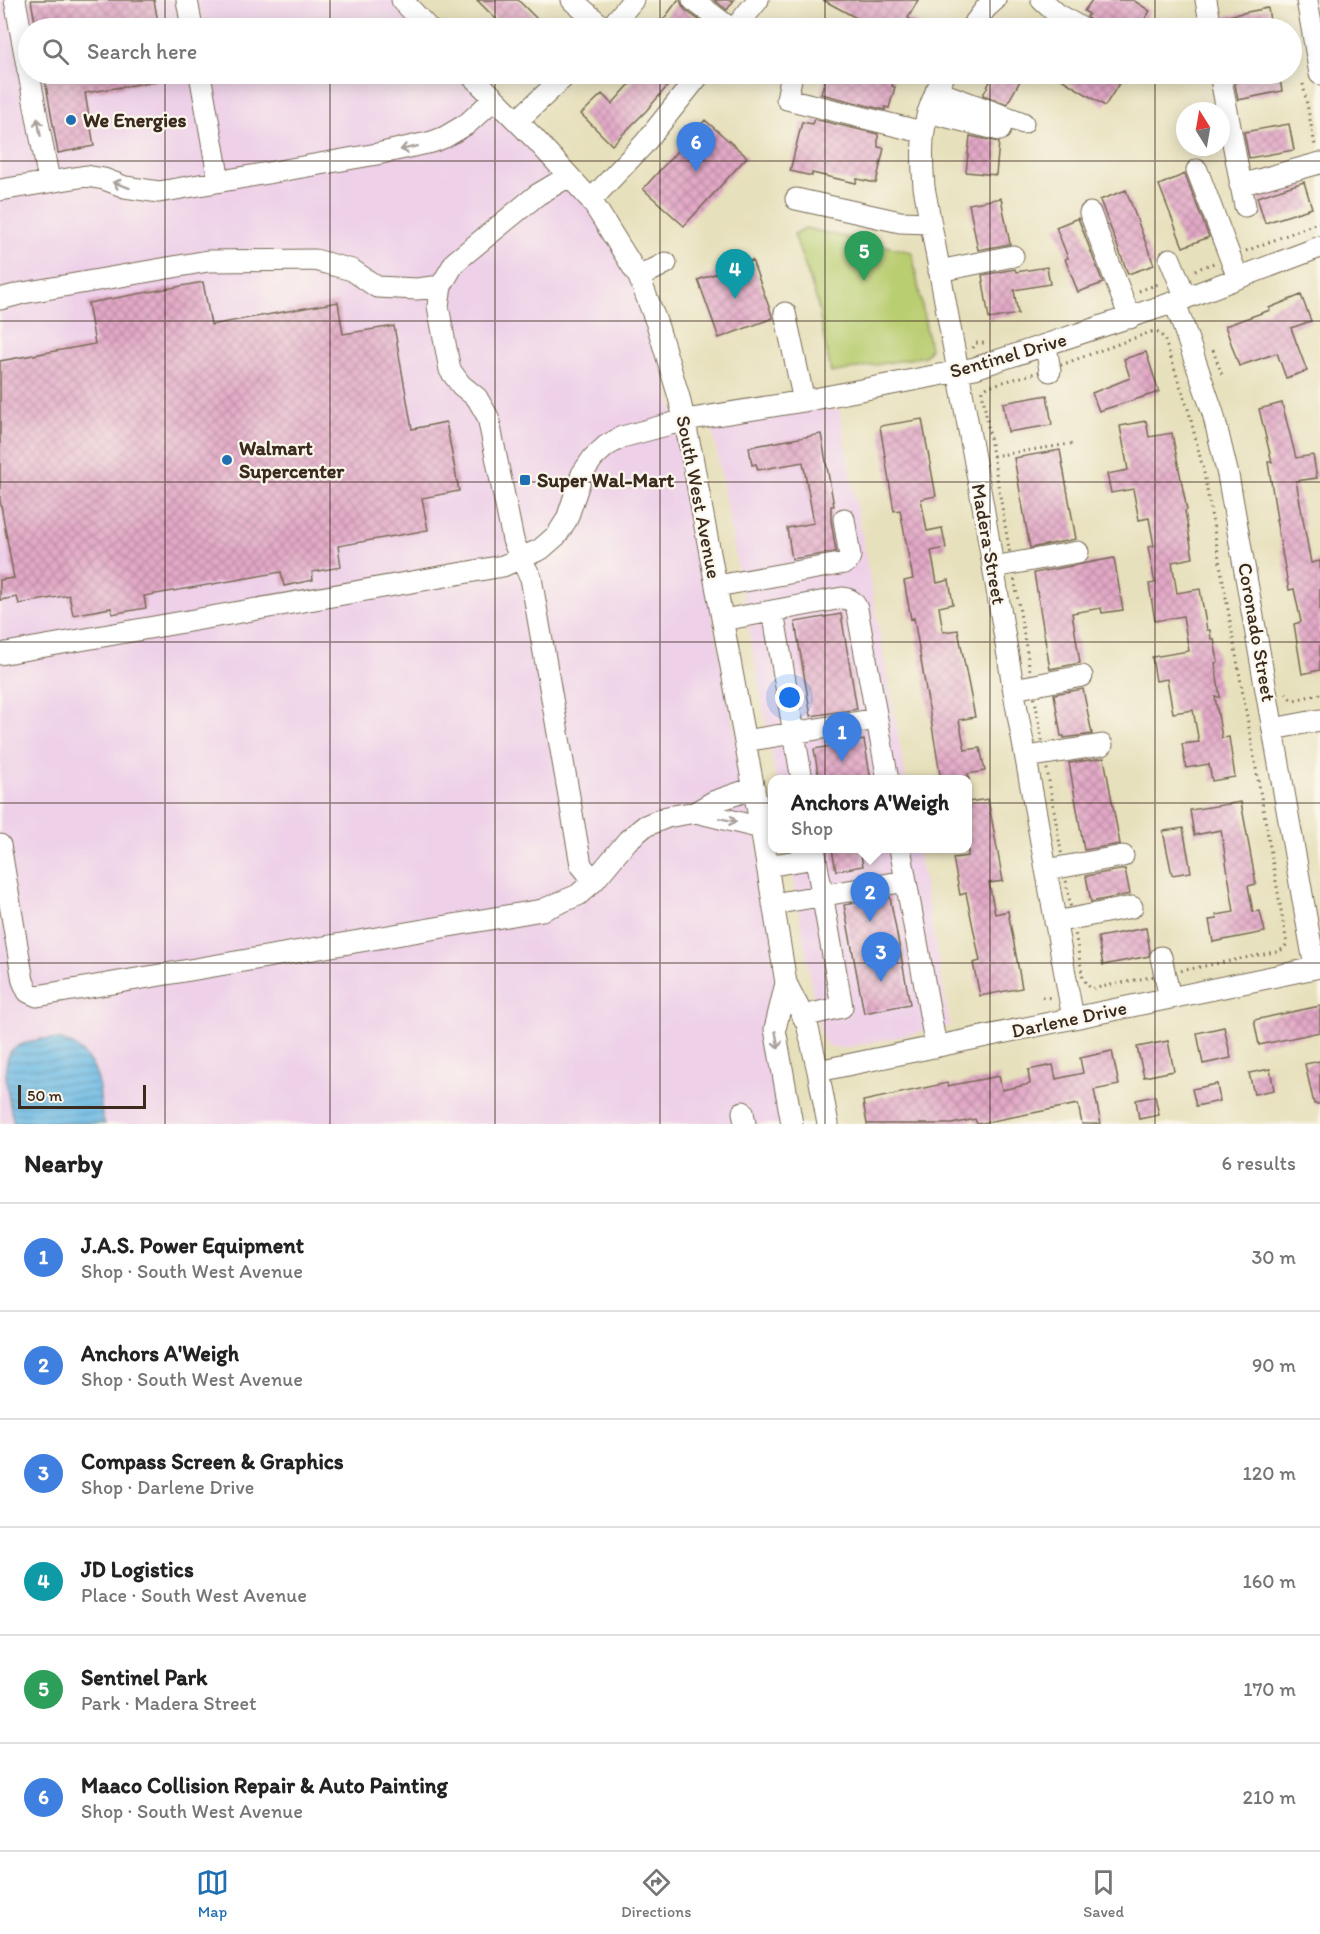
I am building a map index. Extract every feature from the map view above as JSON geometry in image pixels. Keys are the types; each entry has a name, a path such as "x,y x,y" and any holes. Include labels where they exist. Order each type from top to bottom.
{"street":[{"path":"15,0 18,18"},
{"path":"402,0 419,18"},
{"path":"572,0 593,18"},
{"path":"618,18 633,0"},
{"path":"693,0 717,18"},
{"path":"743,18 758,0"},
{"path":"978,18 995,0"},
{"path":"1042,0 1064,18"},
{"path":"1206,0 1209,18"},
{"path":"1307,0 1320,74"},
{"path":"191,3 192,18"},
{"path":"31,84 49,182"},
{"path":"204,84 209,96 217,142 219,181"},
{"name":"South West Avenue","path":"480,84 591,200 639,277 657,324 685,420 754,788 786,983 807,1024 819,1071 828,1124"},
{"path":"517,121 556,84"},
{"path":"591,200 644,144 692,84"},
{"path":"790,84 787,99 925,122 1000,130"},
{"name":"Madera Street","path":"939,84 925,122 921,158 924,187 958,371 1003,565 1064,920 1073,1018"},
{"path":"944,84 1023,123"},
{"path":"1222,84 1245,206"},
{"path":"0,190 86,176 104,179 125,187 159,192 388,152 432,142 438,131 467,124 494,99"},
{"path":"1240,184 1320,163"},
{"path":"1197,170 1238,278"},
{"path":"569,176 537,195 455,262 441,286 438,306 450,370 461,385 477,398 488,417 513,540 531,578 581,865 594,881"},
{"path":"796,199 900,222 930,223"},
{"path":"1090,213 1126,308"},
{"name":"Sentinel Drive","path":"0,654 503,566 541,549 557,535 567,519 582,474 593,458 606,446 622,437 685,420 804,401 975,368 1046,346 1126,308 1180,300 1320,247"},
{"path":"939,271 1012,256"},
{"path":"0,299 23,292 208,261 315,260 352,270 377,287 417,289 441,286"},
{"path":"639,277 666,263"},
{"name":"Coronado Street","path":"1174,268 1180,300 1221,441 1317,968"},
{"path":"785,313 787,343 804,401"},
{"path":"1046,346 1050,370"},
{"path":"717,586 770,573 845,563 848,561 850,550 844,519"},
{"path":"1003,565 1078,552"},
{"path":"723,620 842,598 855,603 858,609 887,775"},
{"path":"772,611 801,775"},
{"path":"1023,687 1082,676"},
{"path":"745,741 877,719"},
{"path":"1273,729 1320,720"},
{"path":"1035,751 1101,740"},
{"path":"0,845 22,981 28,992 37,996 542,910 578,895 594,881 618,851 645,826 696,812 713,802 754,788"},
{"path":"696,812 761,828"},
{"path":"767,866 814,853 842,1007 803,1016"},
{"path":"901,853 936,1047"},
{"path":"1055,868 1123,856"},
{"path":"773,904 906,881"},
{"path":"1064,920 1132,907"},
{"path":"1163,965 1170,998"},
{"name":"Darlene Drive","path":"819,1071 1317,968"},
{"name":"South West Avenue","path":"786,983 775,1029 792,1124"}],"path":[{"path":"1126,308 1174,268 1230,257 1320,222"},
{"path":"1151,332 1162,334 1189,412 1204,472 1287,944 1283,949 1163,965 1091,989 1083,979 1064,920 1023,687 1003,565 993,456 982,395 984,388 1050,370 1151,332"},
{"path":"976,343 992,341"},
{"path":"993,456 1076,443"}],"shaded area":[{"path":"0,0 399,0 416,18 18,18 18,84 478,84 590,202 656,324 784,984 773,1027 790,1124 0,1124"},
{"path":"839,409 905,775 775,775 711,420 751,413"},
{"path":"789,853 919,853 950,1026 844,1048 832,1047 824,1042 819,1028"}],"green space":[{"path":"805,228 912,252 930,349 925,356 831,373 817,301 794,234"}],"water":[{"path":"42,1039 61,1040 68,1043 90,1062 98,1081 105,1124 14,1124 6,1076 8,1057 11,1051 18,1046"}],"building":[{"path":"31,0 154,0 157,18 34,18"},
{"path":"477,0 518,0 536,18 495,18"},
{"path":"680,0 685,10 696,18 664,18"},
{"path":"714,0 734,0 727,10"},
{"path":"823,0 918,0 908,18 856,18"},
{"path":"1092,0 1133,0 1150,11 1145,18 1088,18 1089,14 1084,11"},
{"path":"1268,8 1270,18 1222,18"},
{"name":"We Energies","path":"46,84 139,84 85,93 94,146 58,153"},
{"path":"630,84 669,84 612,145 581,114 602,94 612,104"},
{"path":"824,84 892,84 895,87 889,108 885,107 885,110 821,94"},
{"path":"989,84 1018,84 1007,104 983,95"},
{"path":"1069,84 1119,84 1105,106"},
{"path":"1235,84 1281,84 1282,91 1238,100"},
{"path":"814,119 878,134 878,147 884,148 876,183 857,179 856,183 812,173 812,176 790,171 802,122 812,124"},
{"path":"705,120 747,157 684,226 643,189"},
{"path":"1289,124 1294,150 1249,158 1244,132"},
{"path":"970,136 999,142 996,175 966,172"},
{"path":"1185,174 1209,237 1183,247 1159,185"},
{"path":"1304,182 1312,208 1265,223 1257,197"},
{"path":"1126,190 1154,265 1128,274 1100,200"},
{"path":"1001,198 1010,244 978,250 969,204"},
{"path":"1078,218 1103,283 1078,292 1056,227"},
{"path":"752,260 773,318 719,338 698,280"},
{"path":"1047,267 1050,284 1014,290 1018,314 989,319 982,275 1015,269 1016,272"},
{"name":"Walmart Supercenter","path":"203,282 211,325 338,302 343,334 394,326 412,429 446,422 459,491 422,498 428,530 338,546 341,567 312,572 313,580 284,586 281,572 144,596 146,608 112,614 111,608 73,615 69,595 19,604 17,597 0,600 0,580 14,578 0,500 0,361 95,344 88,303"},
{"path":"1301,295 1311,321 1291,328 1307,371 1286,378 1277,353 1239,366 1225,326 1270,310 1269,308"},
{"path":"1146,352 1159,392 1099,411 1092,393 1130,378 1124,359"},
{"path":"1047,395 1052,425 1008,432 1003,403"},
{"path":"1282,403 1296,458 1313,455 1317,478 1296,481 1311,563 1320,561 1320,670 1302,674 1294,624 1301,622 1294,589 1289,590 1268,462 1272,462 1259,409"},
{"path":"922,419 936,496 921,499 927,531 942,528 946,548 931,551 937,583 949,580 953,604 939,607 943,632 958,630 975,717 959,720 965,750 980,748 985,771 968,775 940,775 914,618 911,619 904,581 913,579 900,510 894,511 880,426"},
{"path":"1146,421 1149,437 1172,433 1187,510 1185,511 1193,558 1172,562 1177,593 1200,589 1207,630 1210,630 1211,639 1214,639 1218,662 1215,663 1220,697 1215,697 1222,738 1229,737 1235,777 1212,781 1209,764 1186,768 1182,744 1199,742 1193,710 1173,713 1167,679 1156,681 1152,657 1189,651 1183,616 1155,621 1149,584 1155,583 1148,547 1154,546 1149,518 1139,520 1133,489 1111,493 1107,474 1128,470 1120,426"},
{"path":"821,434 834,506 831,506 831,520 836,552 792,559 787,528 814,523 803,462 758,470 756,464 752,465 749,447"},
{"path":"1060,450 1076,539 1030,548 1014,458"},
{"path":"1114,558 1123,610 1102,613 1101,608 1072,613 1080,663 1050,669 1034,573"},
{"path":"841,614 857,709 811,716 795,622"},
{"path":"1083,689 1092,734 1064,738 1061,736 1054,694"},
{"path":"864,740 870,775 818,775 814,749"},
{"path":"1104,758 1120,844 1084,850 1069,763"},
{"path":"988,799 1003,881 989,883 995,914 1008,911 1022,988 980,996 973,963 980,961 966,893 960,895 953,858 968,856 968,853 972,853 972,801"},
{"path":"1241,802 1256,884 1248,886 1253,912 1260,911 1265,932 1213,942 1209,920 1217,919 1216,915 1234,912 1221,830 1194,835 1190,810"},
{"path":"1183,828 1191,872 1172,875 1163,831"},
{"path":"833,853 861,853 863,866 836,871"},
{"path":"1125,869 1130,894 1091,902 1086,876"},
{"path":"890,897 910,1004 864,1013 844,905"},
{"path":"1146,928 1149,956 1103,965 1098,937"},
{"path":"1320,1006 1320,1032 1259,1045 1254,1020"},
{"path":"1224,1027 1231,1058 1203,1064 1197,1033"},
{"path":"1168,1041 1174,1071 1144,1077 1137,1047"},
{"path":"1112,1051 1119,1085 1094,1090 1101,1124 1082,1124 1078,1104 977,1124 975,1119 952,1124 867,1124 863,1101 947,1083 948,1086 999,1076 1002,1090 1030,1084 1028,1070 1053,1065 1056,1079 1083,1073 1080,1058"},
{"path":"1320,1061 1320,1104 1314,1104 1305,1064"},
{"path":"1270,1069 1274,1090 1254,1094 1249,1073"},
{"path":"1217,1084 1220,1101 1196,1106 1192,1089"},
{"path":"1155,1096 1159,1115 1139,1119 1136,1100"}],"place":[{"name":"We Energies","path":"71,120"},
{"name":"Maaco Collision Repair & Auto Painting","path":"696,172"},
{"name":"Sentinel Park","path":"864,281"},
{"name":"JD Logistics","path":"735,299"},
{"name":"Walmart Supercenter","path":"227,460"},
{"name":"Super Wal-Mart","path":"525,480"},
{"name":"J.A.S. Power Equipment","path":"842,762"},
{"name":"Anchors A'Weigh","path":"870,922"},
{"name":"Compass Screen & Graphics","path":"881,982"}]}
